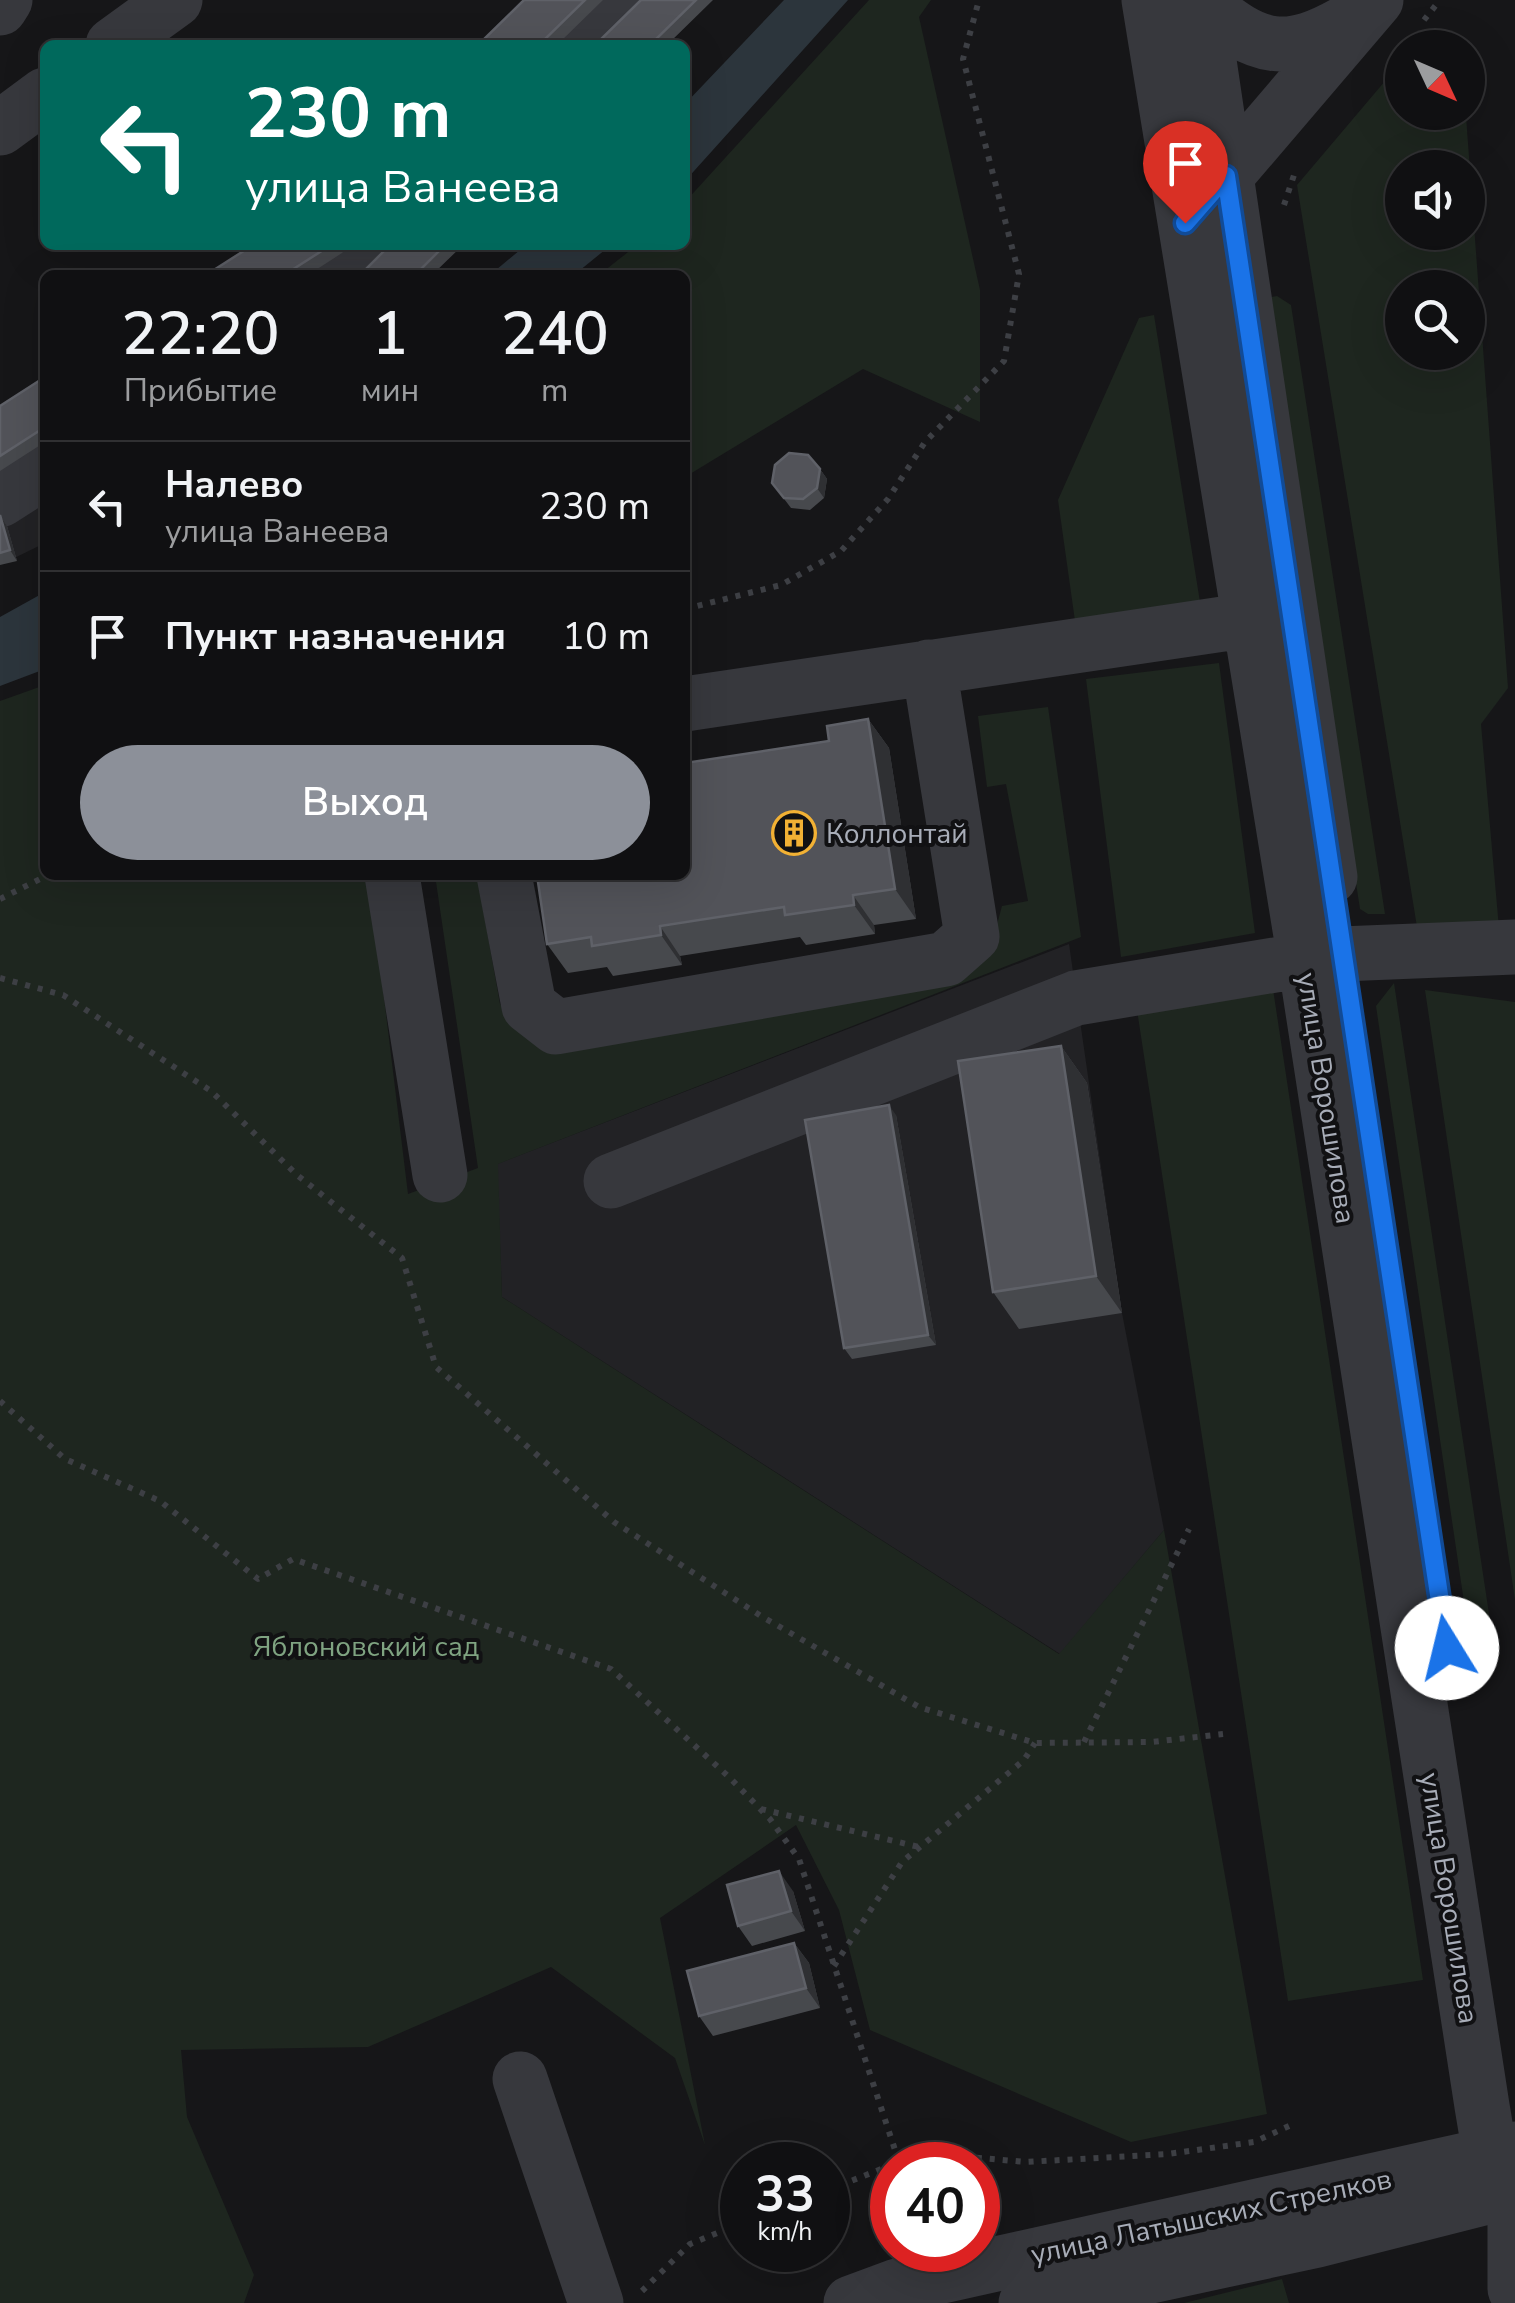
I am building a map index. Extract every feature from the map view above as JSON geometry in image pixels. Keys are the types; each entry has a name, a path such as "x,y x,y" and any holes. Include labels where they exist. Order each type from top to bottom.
{"street":[{"path":"0,8 5,0"},
{"path":"587,40 628,0"},
{"path":"1183,1 1263,44 1286,46 1386,13"},
{"name":"улица Ворошилова","path":"1183,1 1226,176 1323,957 1509,2171"},
{"name":"улица Ворошилова","path":"1183,1 1185,223 1250,620 1323,957 1515,2086"},
{"path":"1185,223 1386,13"},
{"path":"0,128 40,99"},
{"path":"350,270 371,250"},
{"path":"0,500 40,474"},
{"path":"690,703 1250,620"},
{"path":"505,880 530,1006 556,1027 946,959 972,936 929,667"},
{"path":"393,880 440,1175"},
{"path":"611,1181 1076,998 1323,957 1515,946"},
{"path":"520,2079 596,2303"},
{"name":"улица Латышских Стрелков","path":"850,2303 916,2282 1509,2171"},
{"name":"улица Латышских Стрелков","path":"1026,2303 1317,2240 1509,2171"},
{"path":"1515,2210 1515,2289"}],"path":[{"path":"690,608 781,585 841,551 888,499 925,442 1004,361 1019,274 964,60 979,0"},
{"path":"1386,13 1440,0"},
{"path":"1285,219 1283,200 1296,171"},
{"path":"0,899 40,879"},
{"path":"0,978 63,994 211,1091 296,1175 402,1258 436,1367 614,1522 761,1616 919,1707 1035,1742 1152,1742 1223,1734"},
{"path":"0,1401 66,1459 160,1500 258,1579 293,1558 611,1668 760,1809 798,1859 892,2142"},
{"path":"1084,1742 1189,1529"},
{"path":"833,1966 902,1862 1024,1760 1035,1742"},
{"path":"760,1809 920,1847"},
{"path":"1000,2160 1026,2162 1168,2154 1254,2142 1289,2126"},
{"path":"630,2303 690,2244 720,2232"}],"shaded area":[{"path":"784,0 848,0 690,175 690,99"},
{"path":"520,250 605,250 580,270 496,270"},
{"path":"40,395 40,545 0,565 0,421"},
{"path":"40,595 40,671 0,686 0,617"},
{"path":"1069,944 1122,1313 1164,1530 1060,1654 502,1297 497,1164"}],"green space":[{"path":"869,0 931,0 919,17 980,290 980,422 863,369 690,474 690,270 605,270 631,250 690,250 690,197"},
{"path":"1385,81 1385,130 1467,130 1468,150 1385,150 1385,250 1476,250 1477,270 1385,270 1385,370 1485,370 1508,688 1481,724 1499,928 1417,927 1297,185"},
{"path":"1277,296 1291,305 1385,914 1368,914 1360,909 1266,298"},
{"path":"1154,315 1200,602 1076,628 1058,500 1139,318"},
{"path":"1219,663 1255,933 1121,957 1086,679"},
{"name":"Яблоновский сад","path":"40,687 40,880 370,880 408,1194 478,1168 436,880 478,880 500,1004 517,1030 989,954 1002,906 1028,901 1006,784 987,787 978,716 1048,707 1081,937 498,1164 502,1297 1059,1654 1164,1530 1267,2114 1131,2142 870,2030 839,1910 796,1825 660,1918 705,2145 675,2058 551,1967 368,2047 181,2050 187,2117 254,2275 244,2303 0,2303 0,701"},
{"path":"1394,983 1494,1647 1471,1657 1456,1652 1455,1639 1469,1636 1376,1006"},
{"path":"1273,989 1423,1980 1288,2001 1137,1010"},
{"path":"1425,990 1515,1002 1515,1600"},
{"path":"1282,2279 1289,2303 1184,2303"}],"building":[{"path":"524,0 585,0 544,40 483,40"},
{"path":"641,0 696,0 655,40 600,40"},
{"path":"245,250 323,250 292,270 214,270"},
{"path":"385,250 440,250 420,270 365,270"},
{"path":"40,380 40,430 0,456 0,406"},
{"path":"789,453 808,455 820,469 817,488 803,499 784,498 772,483 775,465"},
{"path":"0,515 10,550 0,553"},
{"name":"Коллонтай","path":"868,719 895,889 853,895 854,905 785,915 784,907 660,926 661,935 592,946 591,937 547,944 538,880 690,880 690,762 829,741 827,726"},
{"path":"1061,1046 1096,1276 993,1292 958,1061"},
{"path":"889,1105 928,1335 844,1348 805,1120"},
{"path":"779,1871 791,1911 738,1926 727,1885"},
{"path":"794,1943 806,1988 699,2016 687,1971"}],"place":[{"name":"Коллонтай","path":"794,833"}],"route":[{"path":"1185,223 1226,176 1447,1648"}]}
